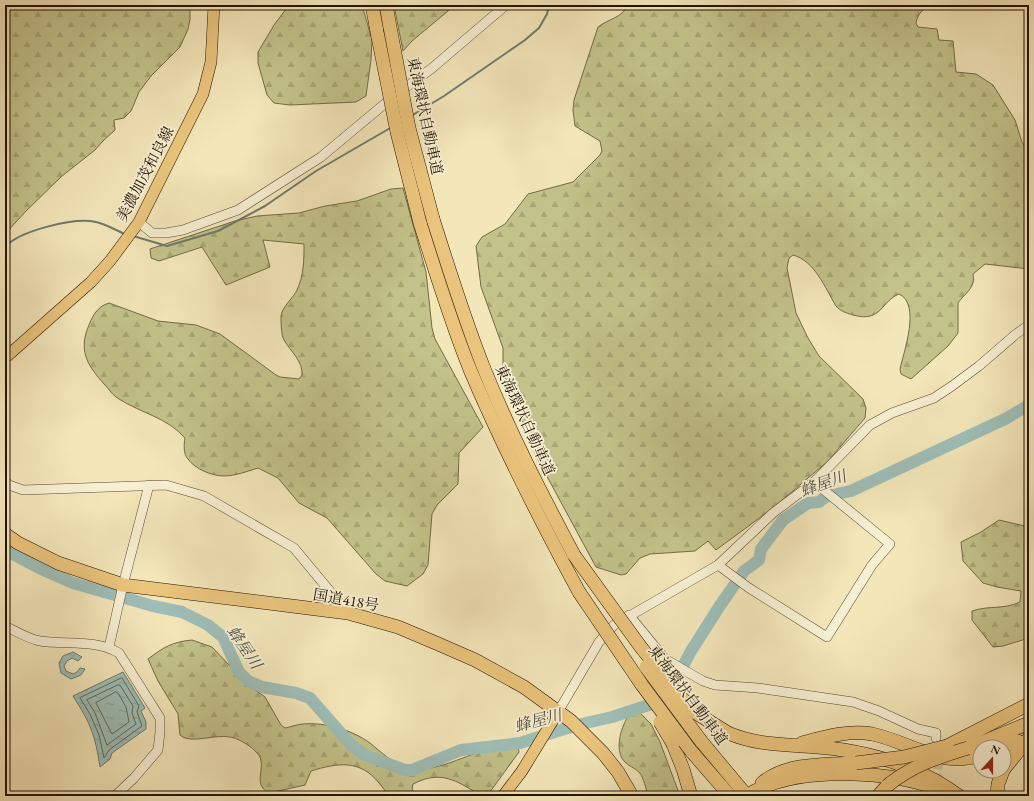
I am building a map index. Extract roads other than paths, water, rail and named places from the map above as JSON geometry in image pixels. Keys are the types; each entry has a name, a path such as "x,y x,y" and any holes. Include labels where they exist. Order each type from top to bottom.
{"highway":[{"name":"東海環状自動車道","path":"372,5 397,132 427,221 471,370 514,468 579,592 642,685 691,751 730,796"},
{"name":"東海環状自動車道","path":"386,5 427,221 486,373 527,464 574,554 636,654 701,741 749,795"},
{"name":"国道418号","path":"5,534 18,543 58,563 123,585 348,613 398,627 475,660 524,686 583,730 618,772 632,796"},
{"path":"574,554 640,646 678,694 696,713 728,733 749,741 783,746 837,749 876,756 922,773 959,796"},
{"path":"579,592 596,624 673,744 683,769 691,796"},
{"path":"749,795 769,777 787,769 904,757 947,746 1029,704"},
{"path":"882,791 898,777 918,765 968,748 1029,723"},
{"path":"783,746 833,735 858,733 882,737 950,759 972,758"},
{"path":"1012,744 1023,740"},
{"path":"1012,757 1023,740"},
{"path":"1012,762 1029,755"},
{"path":"749,795 772,784 794,779 861,775 907,781 941,789 956,796"},
{"path":"997,796 1000,779"}],"main road":[{"name":"美濃加茂和良線","path":"5,358 91,282 126,240 136,225 203,94 211,62 214,5"},
{"path":"503,796 522,771 558,712"}],"street":[{"path":"136,225 152,233 166,233 184,230 238,210 321,157 390,99 431,69 506,5"},
{"path":"558,712 599,642 614,625 718,565 773,513 814,482 870,425 892,413 934,398 979,366 1016,334 1029,325"},
{"path":"5,481 9,485 23,490 166,485 204,496 294,548 348,613"},
{"path":"718,565 749,588 827,637 872,565 890,544 814,482"},
{"path":"109,647 123,585 149,485"},
{"path":"629,615 664,659 703,681 715,685 758,688 853,702 879,711 918,729 936,733 936,738"},
{"path":"5,626 38,641 98,644 109,647 119,653 160,718 160,725 158,750 134,778 115,796"}],"water":[{"path":"73,652 82,657 78,661 72,658 67,661 64,666 66,671 73,674 80,668 85,669 81,675 71,679 61,673 59,663 63,656"},
{"path":"123,672 145,708 141,711 146,722 146,729 112,753 110,759 100,767 96,746 88,722 73,696"}],"waterway":[{"path":"411,116 444,96 525,40 539,28 547,14 549,5"},
{"path":"133,236 167,246 218,231 265,206 316,171 392,127"},
{"path":"5,247 12,241 22,236 61,223 86,221 96,222 125,234"},
{"name":"蜂屋川","path":"5,550 41,569 73,583 153,606 182,612 208,625 223,637 239,672 248,681 262,687 296,693 310,698 352,746 365,755 405,770 412,770 461,750 520,743 577,725 612,717 655,703 664,697 672,687 691,651 719,607 744,571 759,560 761,549 783,520 808,503 819,502 827,496 851,491 1005,419 1029,405"}],"tunnel":[{"path":"936,796 939,753"}]}
